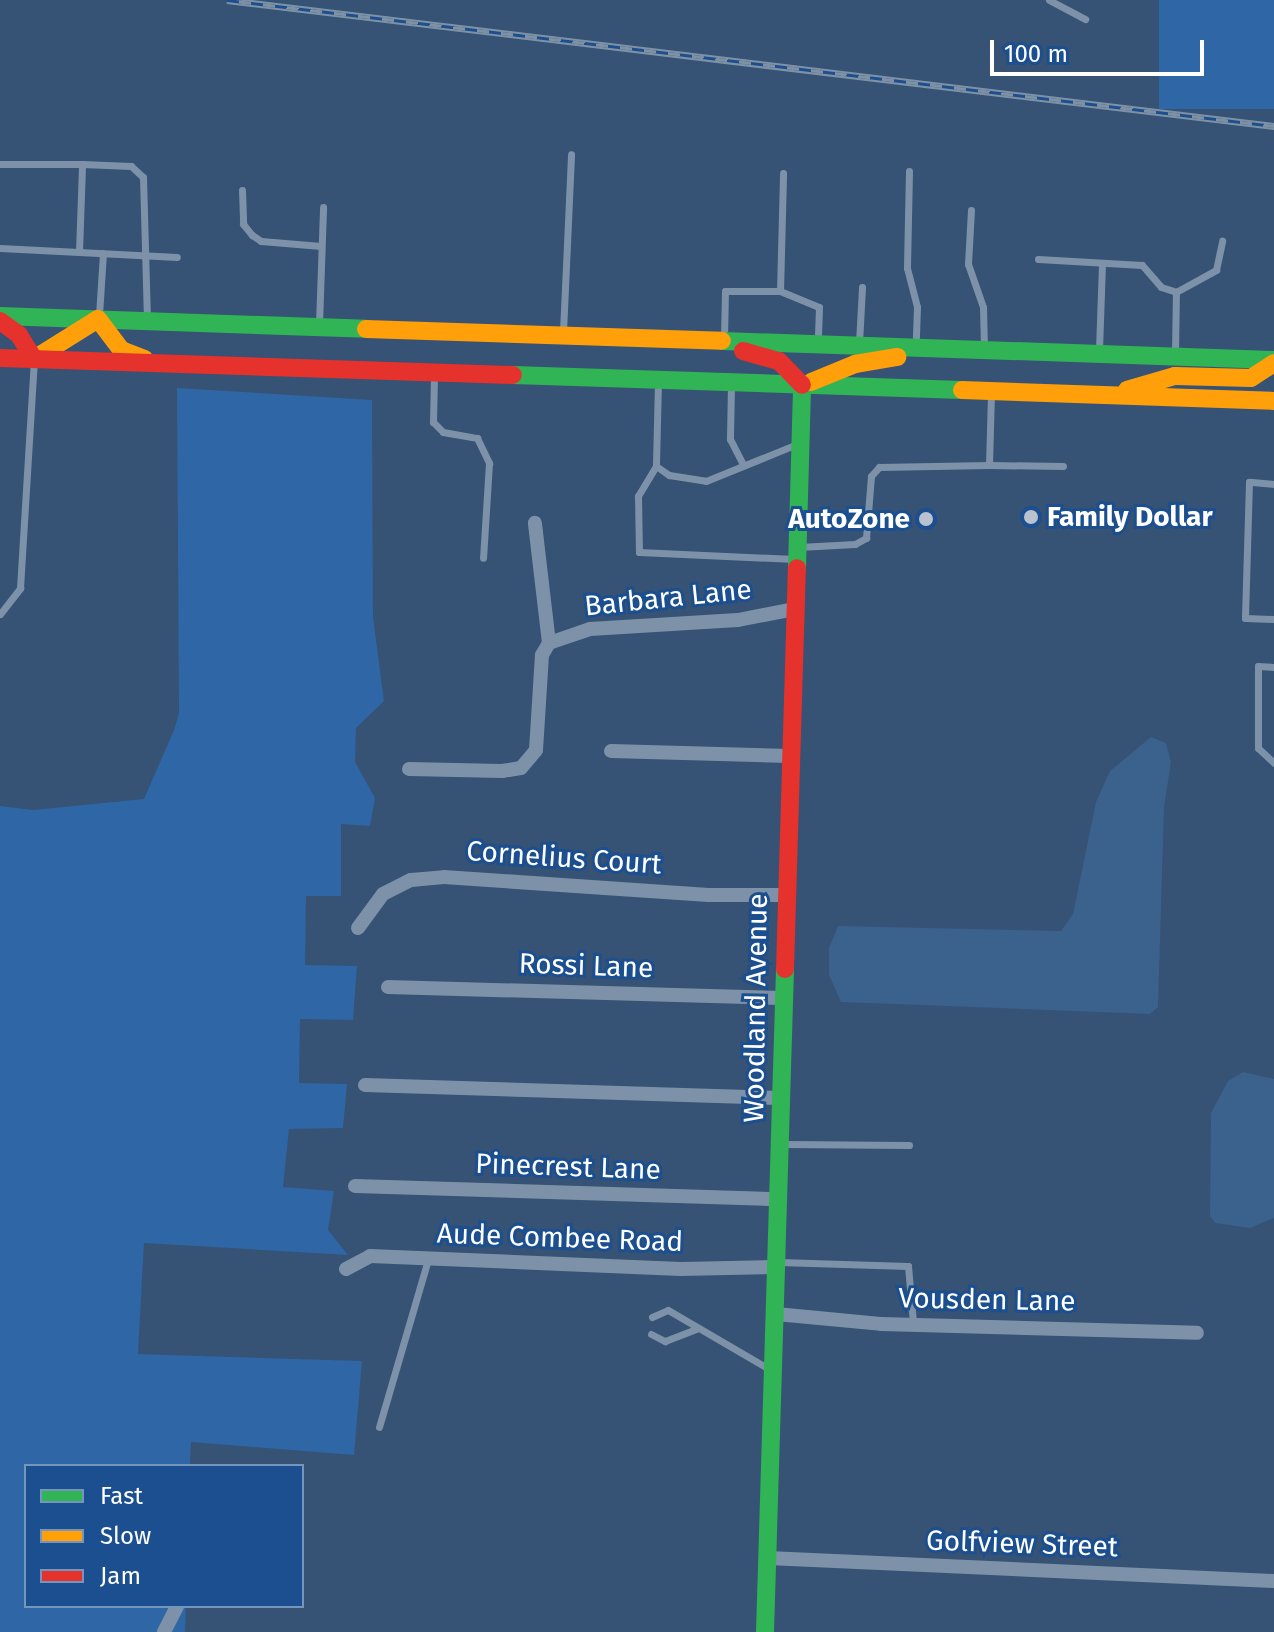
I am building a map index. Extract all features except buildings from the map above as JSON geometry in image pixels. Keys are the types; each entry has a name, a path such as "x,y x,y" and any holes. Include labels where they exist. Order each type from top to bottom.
{"main road":[{"path":"0,318 319,326 1099,353 1274,362"},
{"path":"0,318 19,335 34,359"},
{"path":"34,359 98,319"},
{"path":"98,319 121,350 159,363"},
{"path":"688,339 779,361 802,385"},
{"path":"802,385 855,364 957,349"},
{"path":"0,358 1274,401"},
{"path":"1107,396 1175,376 1251,378 1274,362"},
{"name":"Woodland Avenue","path":"765,1632 802,385"}],"street":[{"path":"409,769 502,771 528,762 536,750 542,655 549,643 535,523"},
{"name":"Barbara Lane","path":"549,643 590,629 738,620 794,609"},
{"path":"611,751 790,756"},
{"name":"Cornelius Court","path":"358,928 383,894 411,880 444,877 708,895 786,895"},
{"name":"Rossi Lane","path":"388,987 783,998"},
{"path":"365,1085 781,1098"},
{"name":"Pinecrest Lane","path":"355,1186 779,1199"},
{"name":"Aude Combee Road","path":"346,1269 370,1256 777,1264"},
{"name":"Vousden Lane","path":"776,1314 1197,1333"},
{"name":"Golfview Street","path":"768,1558 1274,1581"},
{"path":"164,1632 176,1608"}],"lane":[{"path":"1049,0 1085,19"},
{"path":"563,335 571,154"},
{"path":"0,164 131,166 143,177 147,321"},
{"path":"79,252 82,164"},
{"path":"909,171 907,268 917,307 916,348"},
{"path":"780,291 783,173"},
{"path":"242,190 243,224 252,235 261,241 321,246"},
{"path":"319,326 323,207"},
{"path":"971,210 968,264 983,307 984,350"},
{"path":"1038,259 1142,265 1161,287 1176,292 1216,270 1222,241"},
{"path":"0,248 177,257"},
{"path":"98,319 103,253"},
{"path":"1099,353 1102,263"},
{"path":"859,346 862,287"},
{"path":"724,340 725,291 780,291 819,307 818,344"},
{"path":"1175,356 1176,292"},
{"path":"0,614 20,588 34,359"},
{"path":"434,373 433,422 443,432 477,438 489,463 483,558"},
{"path":"658,380 656,466 638,496 639,552 796,553 855,544 866,538 871,476 879,467 1063,466"},
{"path":"731,383 730,439 743,464"},
{"path":"989,465 991,391"},
{"path":"656,466 698,482 800,443"},
{"path":"1274,484 1249,482 1245,618 1274,619"},
{"path":"1274,667 1258,666 1258,748 1274,763"},
{"path":"781,1144 909,1145"},
{"path":"379,1427 428,1259"},
{"path":"777,1264 908,1266 913,1322"},
{"path":"652,1317 668,1310 774,1372"},
{"path":"651,1334 665,1341 697,1329"}],"shaded area":[{"path":"1159,0 1274,0 1274,109 1159,109"},
{"path":"177,388 372,400 373,617 384,701 356,728 355,762 375,798 370,826 341,824 341,896 306,896 305,965 357,966 353,1020 300,1019 299,1083 347,1084 343,1128 289,1129 283,1187 334,1191 328,1230 348,1255 144,1243 138,1354 362,1361 354,1455 191,1442 190,1464 24,1464 24,1608 186,1608 185,1632 0,1632 0,806 33,810 144,799 179,713"},
{"path":"1151,737 1166,743 1171,762 1164,807 1158,1007 1150,1014 841,1002 829,975 829,948 838,926 1061,931 1073,914 1096,802 1110,771"},
{"path":"1243,1072 1274,1079 1274,1218 1250,1228 1215,1223 1210,1216 1211,1113 1228,1081"}],"railway":[{"path":"227,0 1274,126"}],"traffic: fast":[{"path":"0,316 366,329"},
{"path":"722,341 1274,360"},
{"path":"513,375 962,390"},
{"path":"797,568 802,385"},
{"path":"765,1632 785,969"}],"traffic: slow":[{"path":"98,319 121,350 144,359"},
{"path":"34,359 98,319"},
{"path":"366,329 722,341"},
{"path":"811,382 855,364 897,357"},
{"path":"1127,390 1175,376 1251,378 1274,363"},
{"path":"962,390 1274,401"}],"traffic: jam":[{"path":"0,321 19,335 34,359"},
{"path":"743,351 779,361 802,385"},
{"path":"0,358 513,375"},
{"path":"785,969 797,568"}],"place":[{"name":"Family Dollar","path":"1031,517"},
{"name":"AutoZone","path":"926,519"}]}
